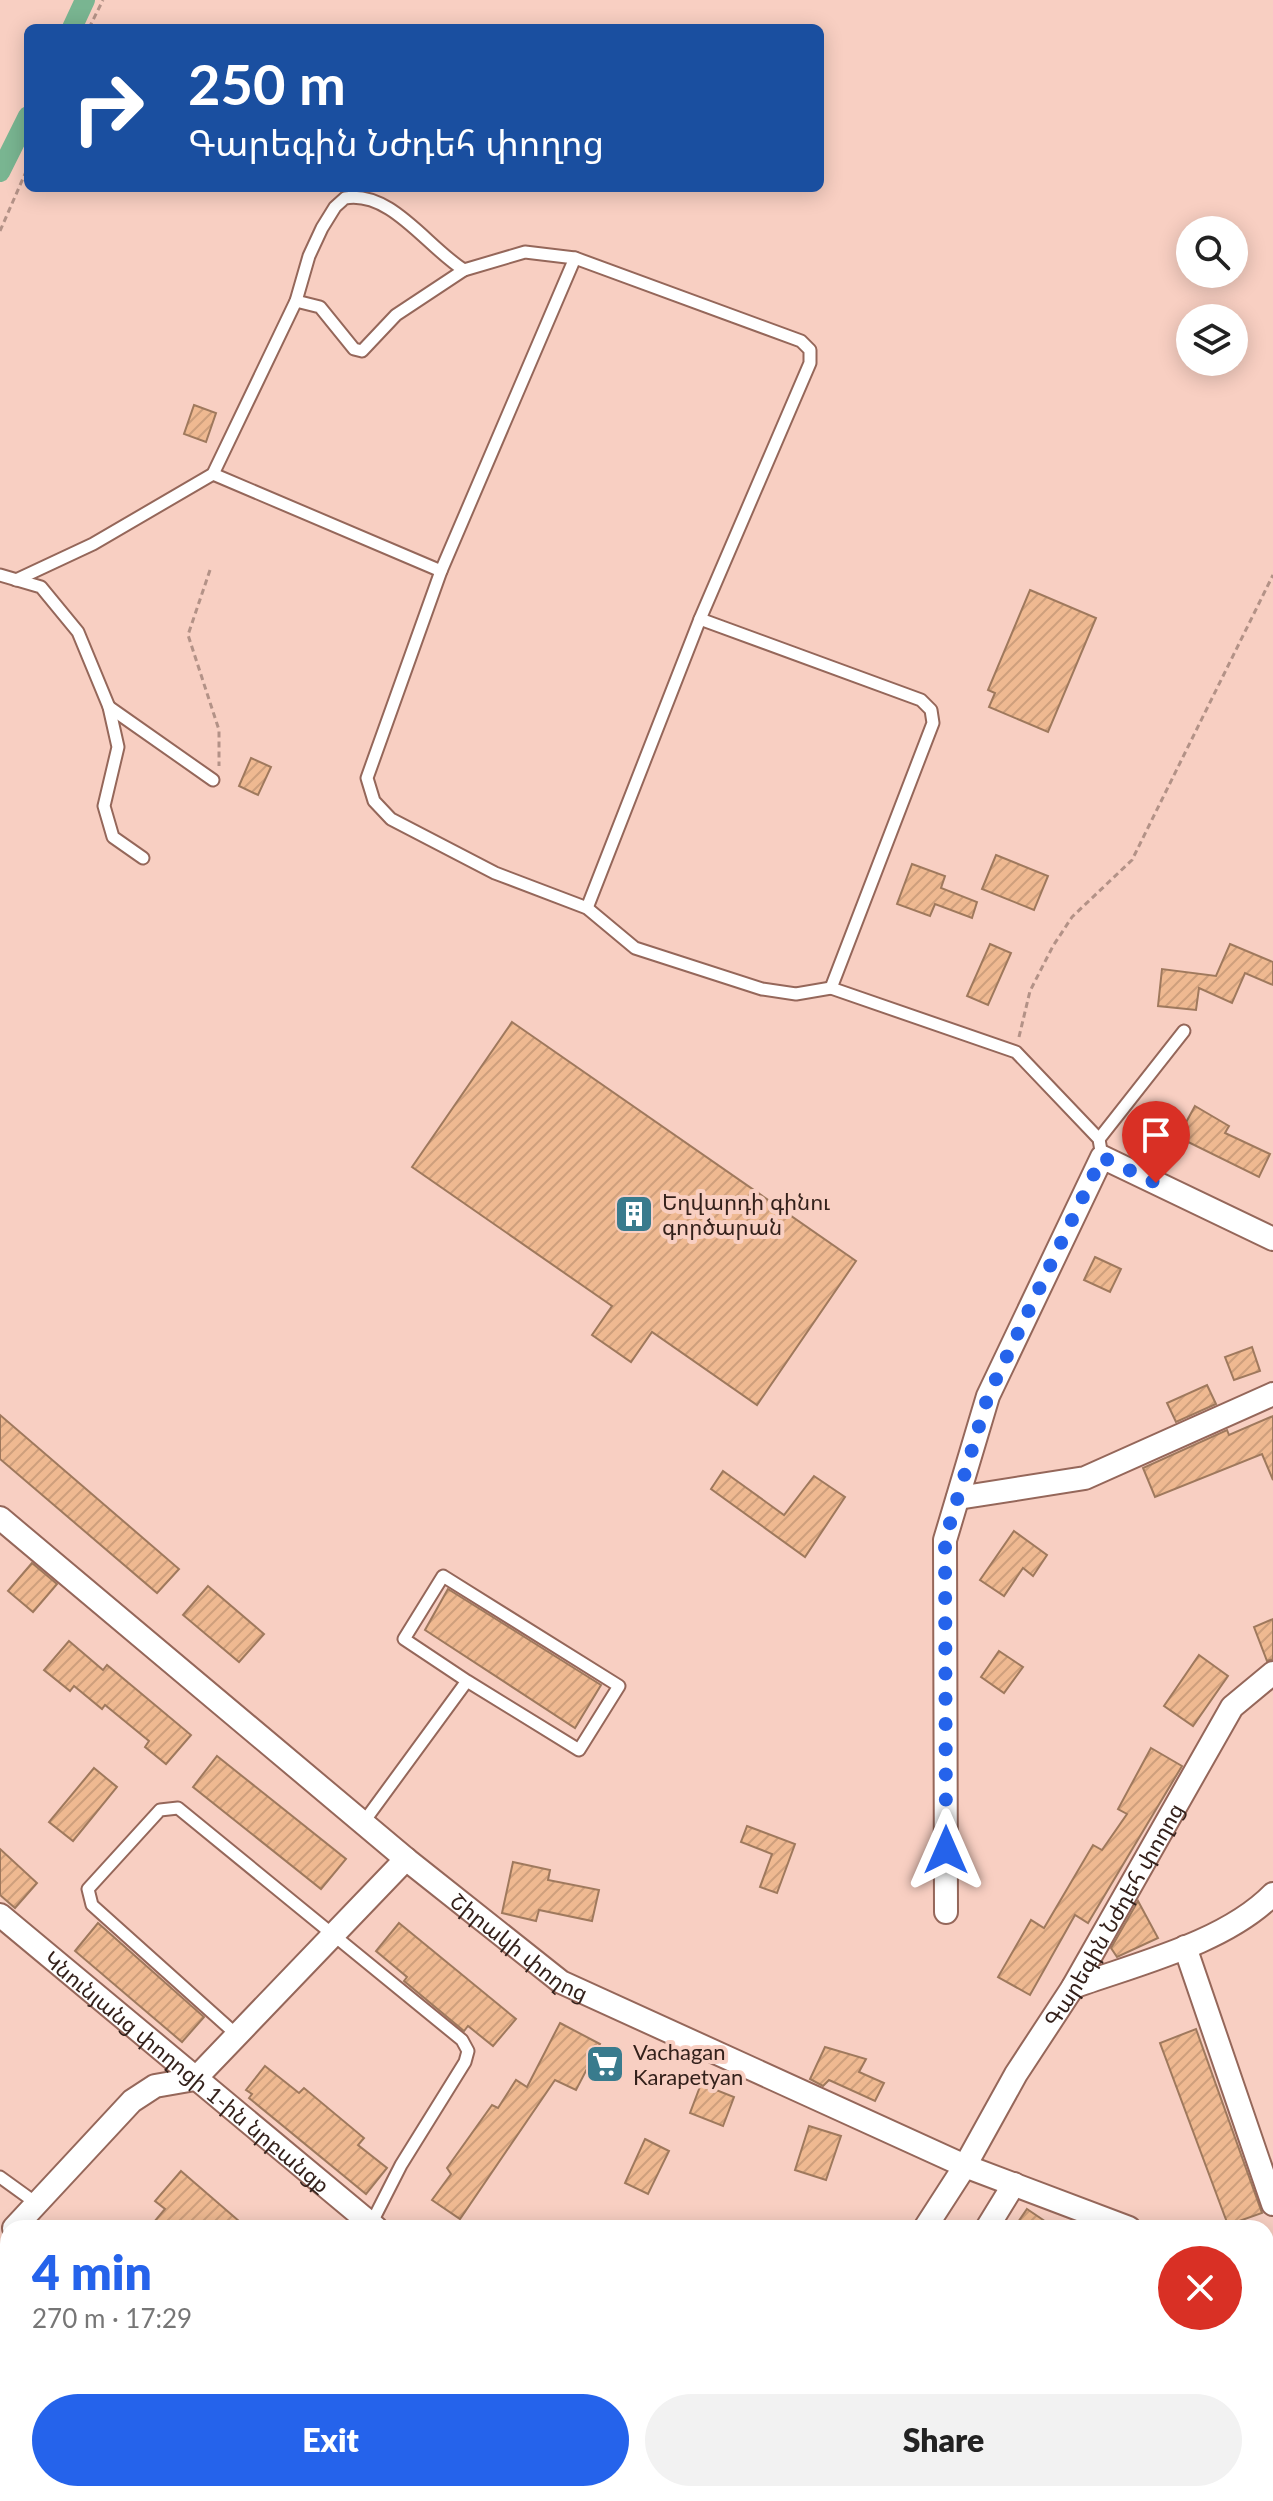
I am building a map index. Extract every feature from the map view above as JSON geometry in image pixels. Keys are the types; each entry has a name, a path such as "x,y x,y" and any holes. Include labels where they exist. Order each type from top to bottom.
{"street":[{"path":"946,1912 945,1540 988,1396 1101,1148 1270,1230"},
{"path":"958,1498 1085,1478 1273,1394"},
{"name":"Շիրակի փողոց","path":"0,1518 406,1859 561,1982 965,2166 1108,2220"},
{"name":"Գարեգին Նժդեհ փողոց","path":"930,2220 965,2166 1016,2074 1073,1987 1232,1707 1273,1673"},
{"path":"21,2220 132,2101 155,2086 195,2079 406,1859"},
{"path":"1073,1987 1185,1947 1258,1910 1273,1894"},
{"name":"Կնունյանց փողոցի 1-ին նրբանցք","path":"0,1915 367,2220"},
{"path":"1185,1947 1273,2204"},
{"path":"992,2220 1014,2184"}],"lane":[{"path":"16,580 93,544 213,474 296,301 309,256 322,228 335,207 345,198 356,196 370,199 402,215 443,257 464,270"},
{"path":"296,301 320,307 354,349 362,351 396,315 464,270 525,252 575,258 801,341 810,350 810,363 700,619 587,908"},
{"path":"575,258 441,571 367,778 374,801 391,819 495,873 587,908 635,948 762,989 796,994 831,988 1016,1052 1101,1148 1184,1031"},
{"path":"213,474 441,571"},
{"path":"0,575 41,587 78,632 109,707 118,747 104,806 113,837 143,858"},
{"path":"700,619 921,700 931,710 933,723 831,988"},
{"path":"109,707 213,780"},
{"path":"443,1576 619,1686 579,1750 467,1681 404,1639 443,1576"},
{"path":"363,1823 467,1681"},
{"path":"237,2035 92,1905 88,1889 160,1810 178,1808 332,1937 462,2040 468,2051 465,2062 401,2165 377,2220"},
{"path":"0,2177 36,2203"}],"path":[{"path":"91,24 103,0"},
{"path":"0,231 24,176"},
{"path":"210,570 188,635 219,730 222,760 213,780"},
{"path":"1016,1052 1030,991 1053,946 1072,917 1132,860 1273,575"}],"building":[{"path":"194,405 216,413 206,442 184,434"},
{"path":"1030,590 1096,618 1048,732 989,707 995,693 988,690"},
{"path":"251,758 271,767 258,795 239,786"},
{"path":"996,855 1048,876 1034,910 982,889"},
{"path":"912,864 945,876 941,888 977,902 972,918 935,904 930,916 897,904"},
{"path":"990,944 1011,953 988,1005 967,996"},
{"path":"1230,944 1273,962 1273,985 1245,973 1232,1003 1199,988 1196,1010 1158,1006 1162,969 1216,976"},
{"name":"Եղվարդի գինու գործարան","path":"512,1022 856,1261 757,1405 652,1332 631,1362 592,1335 612,1306 412,1167"},
{"path":"1195,1106 1229,1126 1225,1133 1270,1154 1259,1177 1178,1137"},
{"path":"1095,1257 1121,1269 1110,1292 1084,1280"},
{"path":"1252,1347 1260,1371 1234,1380 1225,1357"},
{"path":"1207,1385 1216,1404 1176,1422 1167,1403"},
{"path":"0,1415 179,1569 157,1593 0,1459"},
{"path":"1273,1416 1273,1480 1262,1454 1155,1497 1143,1468 1227,1430 1229,1435"},
{"path":"723,1471 784,1515 814,1476 845,1497 805,1557 711,1489"},
{"path":"1014,1531 1047,1555 1033,1576 1023,1568 1004,1596 980,1580"},
{"path":"32,1563 57,1584 33,1612 8,1591"},
{"path":"208,1586 264,1634 239,1662 183,1615"},
{"path":"448,1589 601,1685 575,1728 425,1630"},
{"path":"1273,1619 1273,1659 1267,1661 1254,1627"},
{"path":"69,1641 103,1670 107,1665 191,1735 166,1764 145,1747 149,1741 105,1705 102,1709 74,1686 70,1691 44,1670"},
{"path":"999,1651 1023,1667 1004,1693 981,1677"},
{"path":"1199,1655 1228,1676 1193,1726 1164,1706"},
{"path":"1151,1748 1182,1766 1088,1923 1075,1915 1030,1995 998,1977 1031,1920 1044,1928 1093,1845 1102,1850 1127,1814 1118,1809"},
{"path":"217,1756 346,1859 321,1889 193,1787"},
{"path":"94,1768 117,1787 73,1841 49,1822"},
{"path":"747,1826 795,1844 777,1893 760,1887 772,1854 741,1842"},
{"path":"0,1849 37,1883 15,1908 0,1895"},
{"path":"513,1862 550,1870 548,1880 599,1890 592,1921 539,1910 536,1921 502,1913"},
{"path":"1138,1901 1158,1938 1117,1957 1111,1948"},
{"path":"98,1923 204,2017 182,2042 75,1951"},
{"path":"399,1923 516,2019 493,2046 468,2026 464,2031 404,1981 407,1977 376,1951"},
{"path":"560,2023 600,2044 576,2090 555,2080 460,2219 432,2200 451,2174 447,2168 492,2105 498,2108 516,2080 527,2087"},
{"path":"1196,2029 1262,2213 1242,2220 1226,2220 1160,2043"},
{"path":"825,2047 866,2059 859,2072 884,2083 875,2101 829,2080 823,2086 810,2079"},
{"path":"265,2066 299,2093 304,2088 364,2138 358,2145 387,2168 366,2194 249,2098 252,2094 246,2090"},
{"path":"701,2084 734,2097 723,2126 690,2113"},
{"path":"809,2126 841,2136 826,2180 795,2170"},
{"path":"645,2139 669,2151 648,2194 625,2183"},
{"path":"181,2171 238,2220 156,2220 165,2209 155,2201"},
{"path":"1027,2209 1043,2220 1019,2220"}],"waterway":[{"path":"74,24 85,0"},
{"path":"0,172 24,124"}],"place":[{"name":"Եղվարդի գինու գործարան","path":"634,1214"},
{"name":"Vachagan Karapetyan","path":"605,2064"}],"route":[{"path":"946,1850 945,1540 988,1396 1102,1157 1156,1183"}]}
